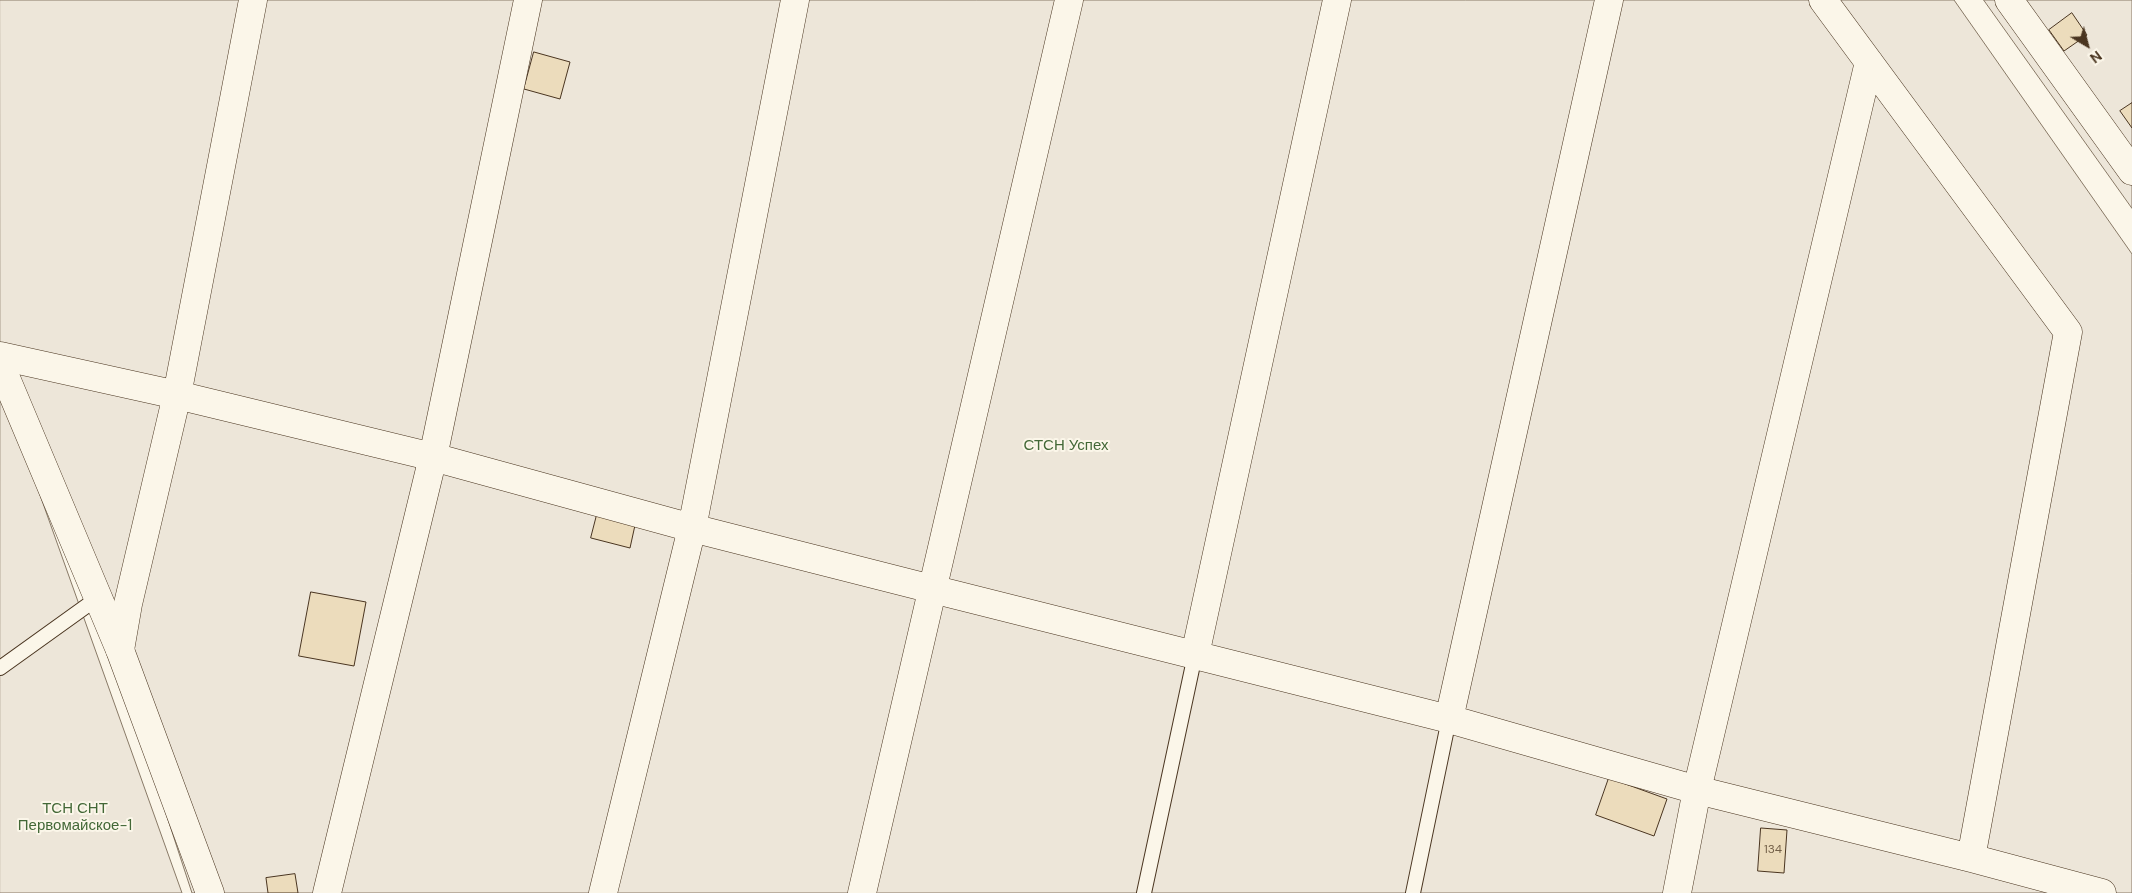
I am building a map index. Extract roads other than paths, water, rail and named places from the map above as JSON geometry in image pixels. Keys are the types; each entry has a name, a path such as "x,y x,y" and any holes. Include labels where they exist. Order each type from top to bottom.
{"street":[{"path":"120,650 128,604 177,396 253,0"},
{"path":"326,893 433,457 528,0"},
{"path":"603,893 692,528 795,0"},
{"path":"862,893 1069,0"},
{"path":"1195,655 1337,0"},
{"path":"1449,719 1609,0"},
{"path":"1824,0 2068,332 1971,858"},
{"path":"2021,4 2132,171"},
{"path":"1677,893 1697,790 1869,62"},
{"path":"0,356 433,457 692,528 1449,719 1697,790 1971,858 2102,893"},
{"path":"0,364 99,596 210,893"}],"lane":[{"path":"0,668 99,596"},
{"path":"1144,893 1195,655"},
{"path":"1413,893 1449,719"}],"park label":[{"name":"СТСН Успех","path":"1066,446"},
{"name":"ТСН СНТ Первомайское-1","path":"75,818"}]}
